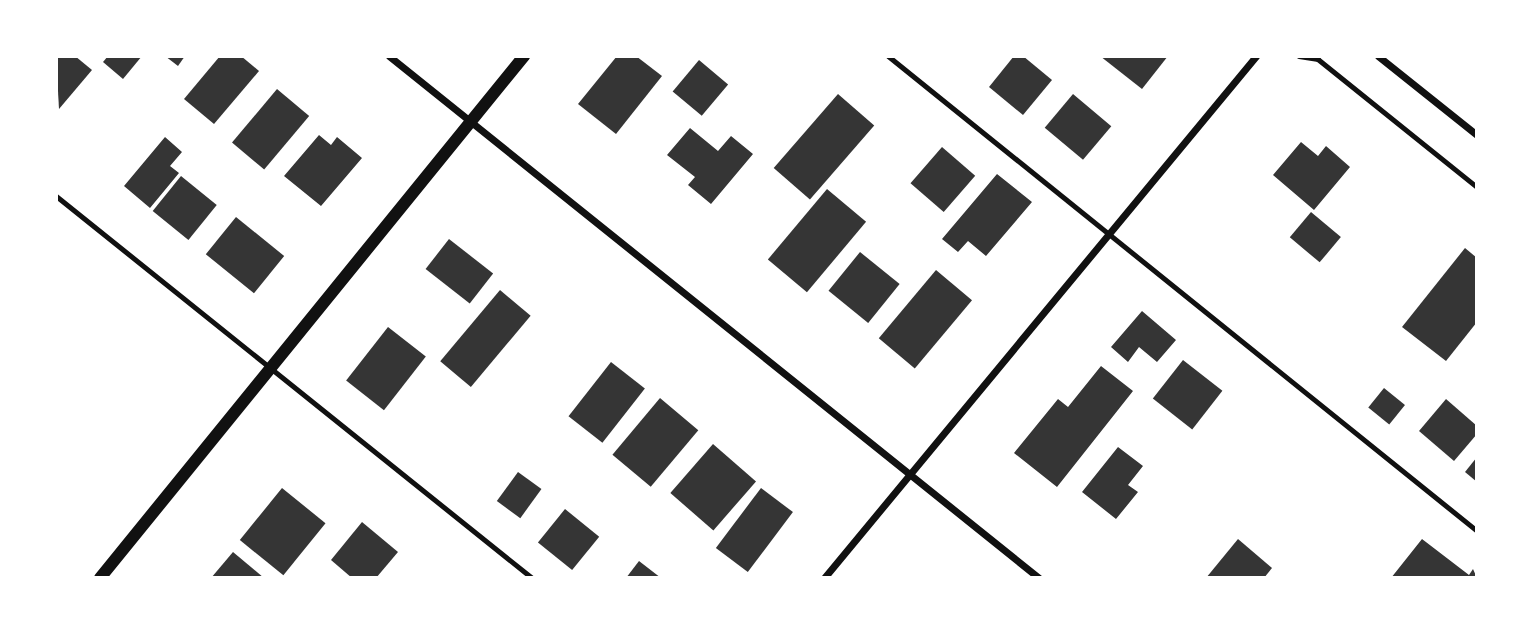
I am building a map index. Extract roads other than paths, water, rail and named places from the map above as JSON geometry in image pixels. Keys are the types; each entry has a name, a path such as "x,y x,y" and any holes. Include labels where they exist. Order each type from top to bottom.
{"street":[{"path":"390,56 1039,578"},
{"path":"100,578 524,56"},
{"path":"824,578 1256,56"},
{"path":"1378,56 1477,135"}],"lane":[{"path":"888,56 1477,531"},
{"path":"56,196 268,370 532,578"}]}
